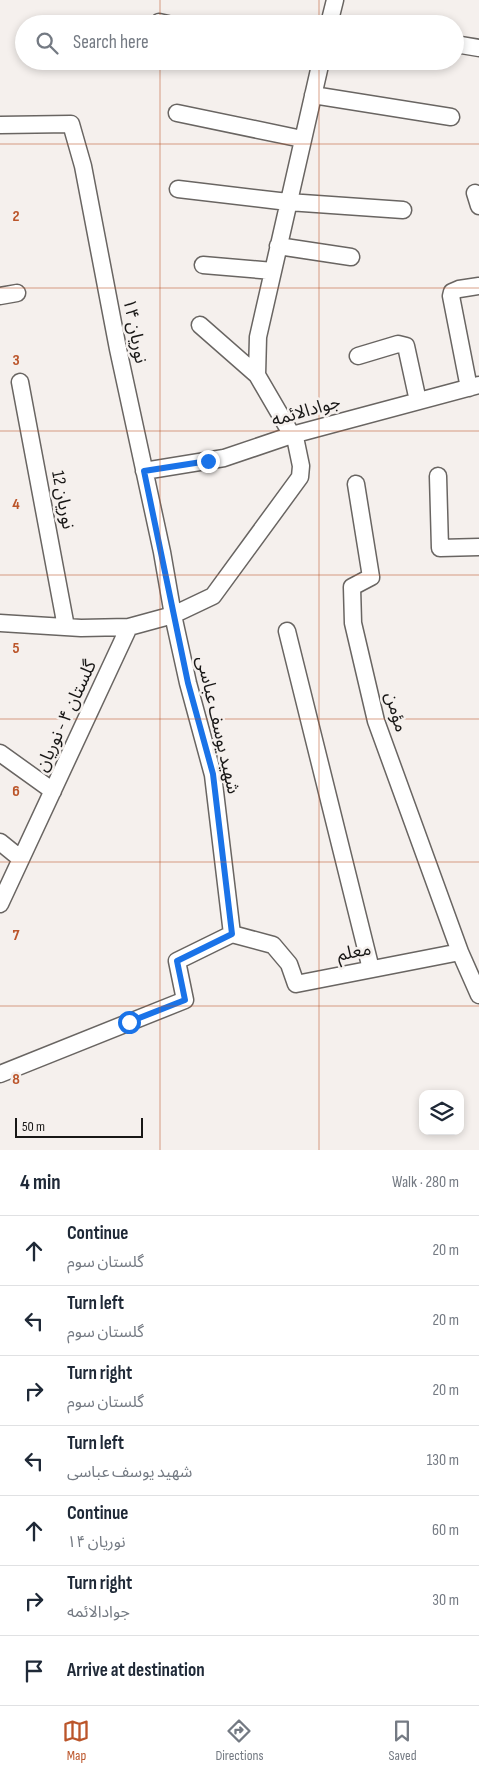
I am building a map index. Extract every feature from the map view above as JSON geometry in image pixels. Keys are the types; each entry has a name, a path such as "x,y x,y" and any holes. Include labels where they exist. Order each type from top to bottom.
{"street":[{"path":"332,15 335,0"},
{"path":"464,46 479,48"},
{"path":"257,375 258,337 318,70"},
{"path":"313,95 451,117"},
{"path":"177,113 302,139"},
{"name":"نوریان ۱۴","path":"0,125 71,124 83,166 118,349 162,552 173,615"},
{"path":"178,189 288,202 404,210"},
{"path":"278,246 351,257"},
{"path":"202,265 273,271"},
{"path":"474,387 451,296 452,292 459,289 479,286"},
{"path":"0,296 17,293"},
{"path":"0,623 66,627 129,627 173,615 213,596 300,477 301,466 296,442 257,375 200,325"},
{"path":"358,356 398,344 406,346 418,401"},
{"name":"نوریان 12","path":"20,382 66,627"},
{"name":"جوادالائمه","path":"144,471 224,458 292,435 474,387"},
{"path":"438,476 440,548 479,547"},
{"name":"مؤمن","path":"356,484 371,577 352,587 353,623 376,722 460,952"},
{"name":"شهید یوسف عباسی","path":"173,615 188,683 213,774 232,934"},
{"name":"گلستان ۴ - نوریان","path":"0,904 129,627"},
{"path":"287,631 371,970"},
{"path":"0,753 53,791"},
{"path":"0,842 21,859"},
{"path":"0,1074 185,1000 177,961 232,934"},
{"name":"معلم","path":"232,934 273,945 289,964 296,984 460,952"},
{"path":"460,952 479,995"}],"route":[{"path":"129,1022 185,1000 177,961 232,934 213,774 188,683 144,471 208,461"}]}
